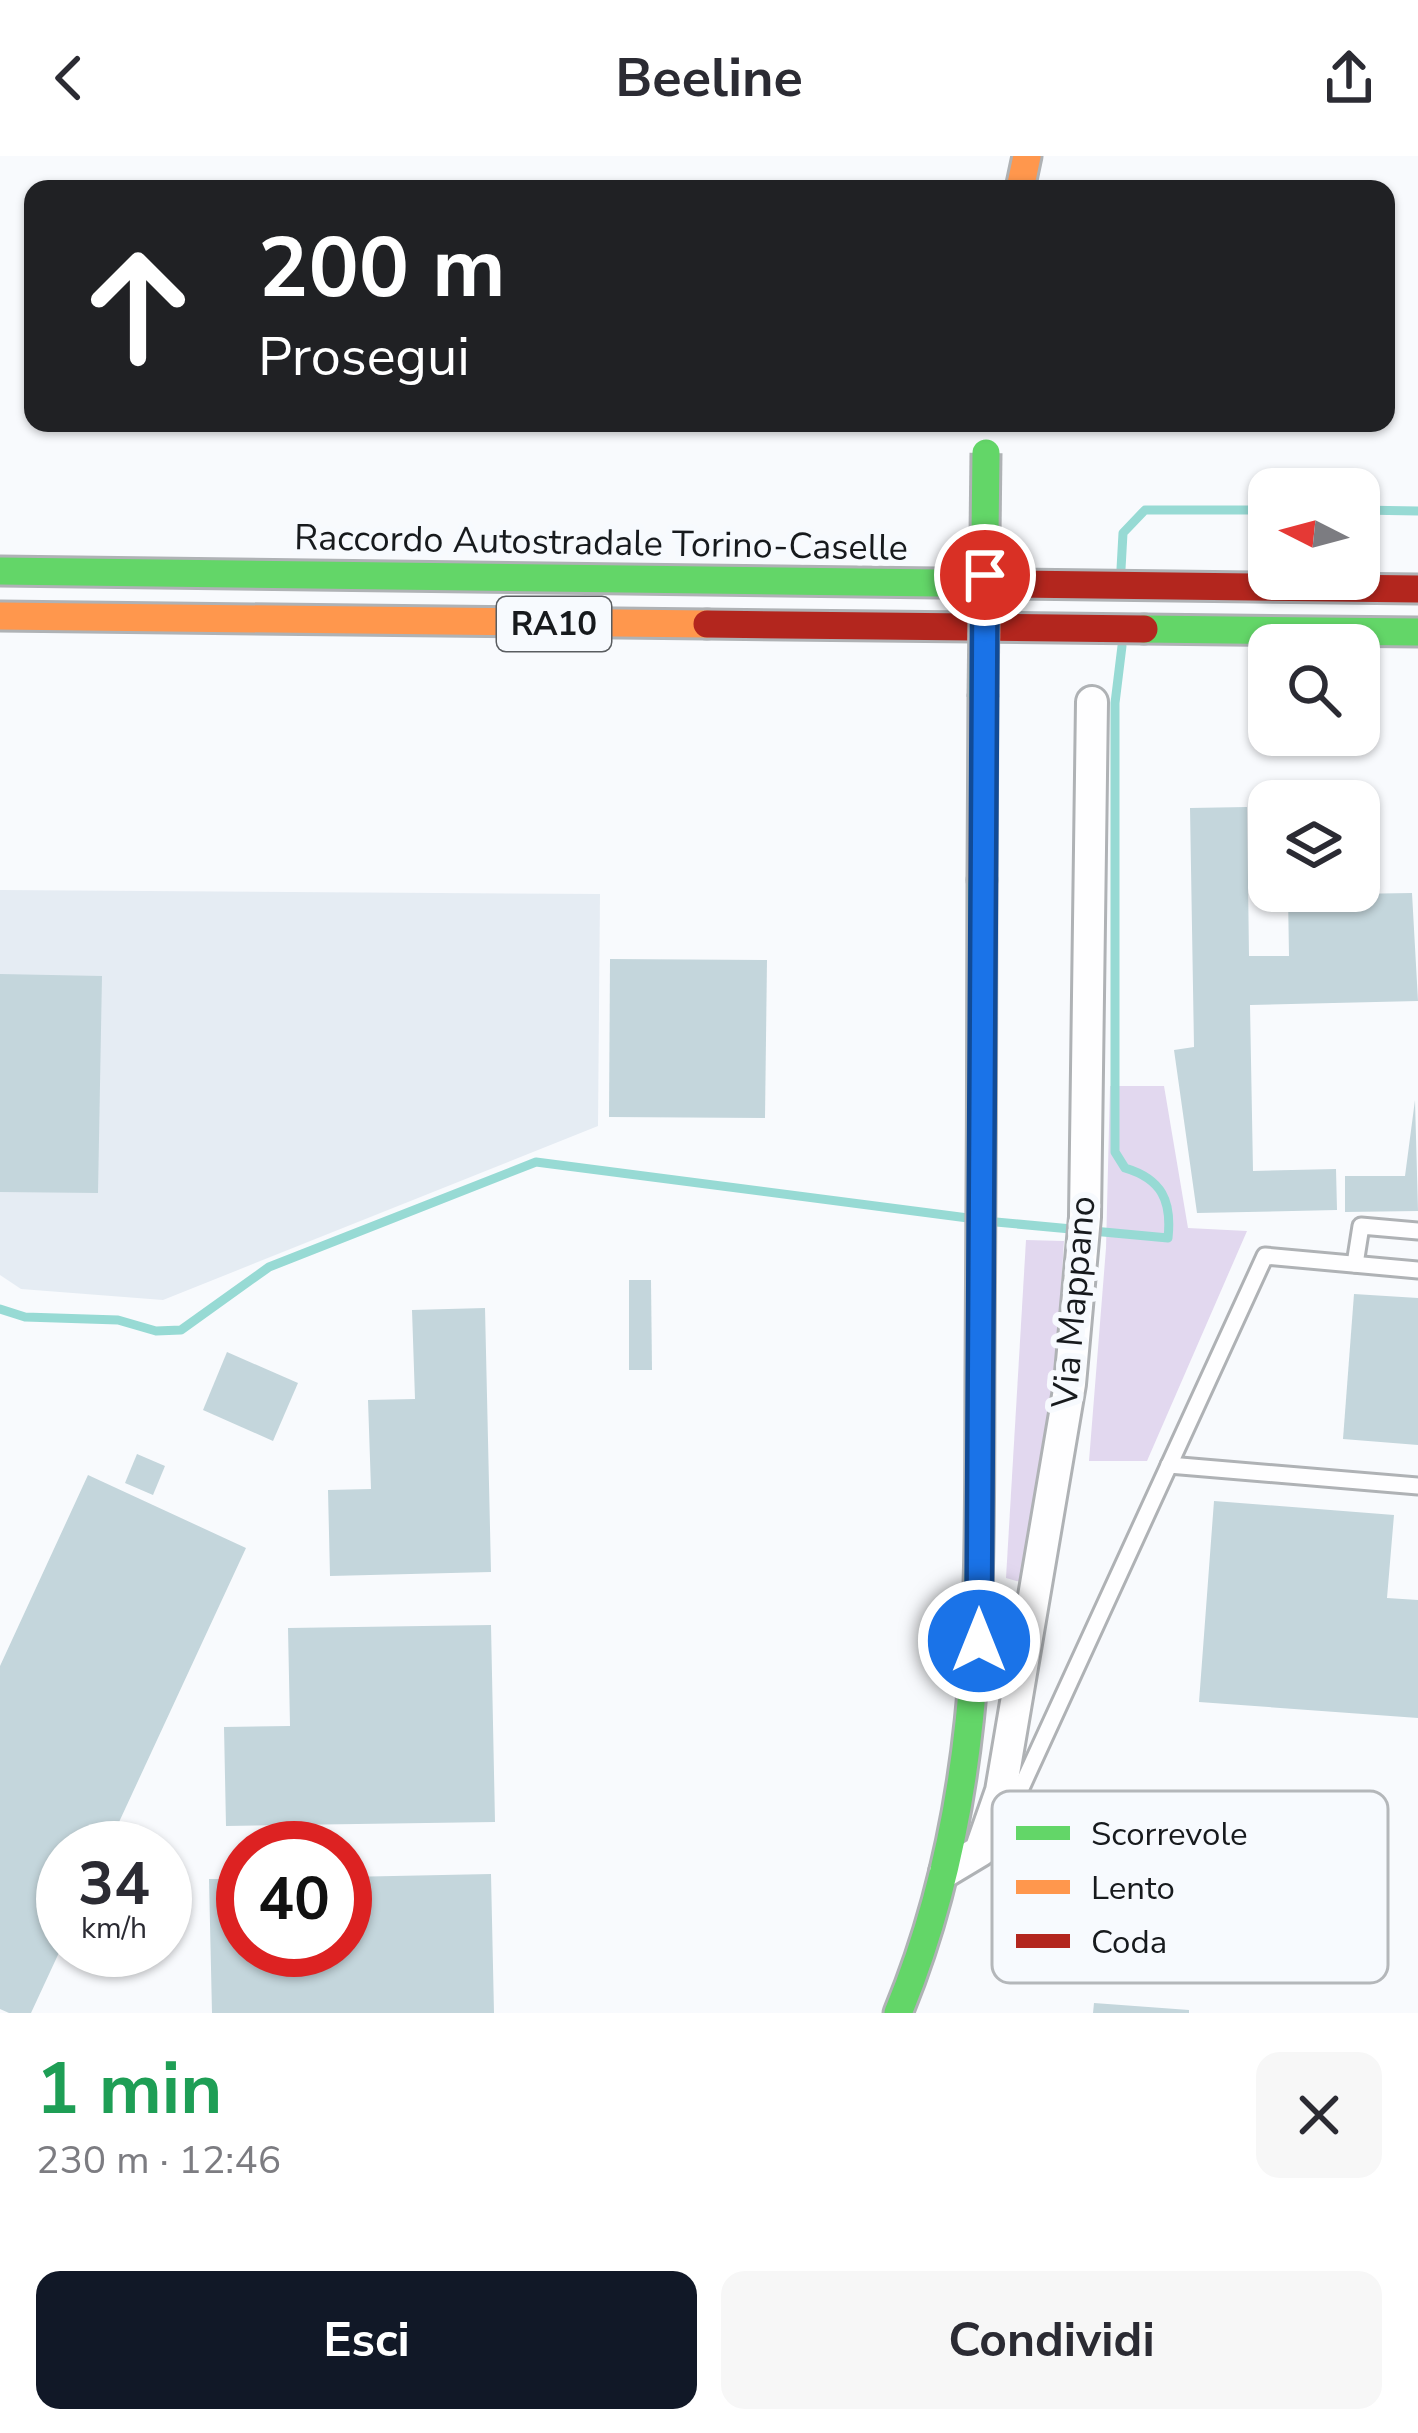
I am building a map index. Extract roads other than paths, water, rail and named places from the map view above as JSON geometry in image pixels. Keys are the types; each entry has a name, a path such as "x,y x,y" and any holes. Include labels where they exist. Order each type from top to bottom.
{"main road":[{"path":"898,2013 920,1960 964,1790 979,1641 988,432"},
{"name":"Raccordo Autostradale Torino-Caselle","path":"0,571 1418,589"},
{"name":"RA10","path":"0,616 1418,632"}],"street":[{"name":"Via Mappano","path":"1001,1791 1070,1384 1084,1231 1092,702"},
{"name":"Via Mappano","path":"945,1872 980,1851 992,1817"}],"lane":[{"path":"1355,1264 1361,1226 1418,1231"},
{"path":"1001,1791 1021,1788 1265,1256 1418,1270"},
{"path":"1169,1465 1418,1486"}],"waterway":[{"path":"1121,569 1123,533 1145,510 1248,510"},
{"path":"1380,510 1418,511"},
{"path":"996,1222 1168,1238 1162,1193 1148,1178 1125,1168 1115,1152 1115,703 1122,646"},
{"path":"0,1309 25,1317 118,1320 156,1331 181,1330 269,1267 536,1162 968,1218"}]}
